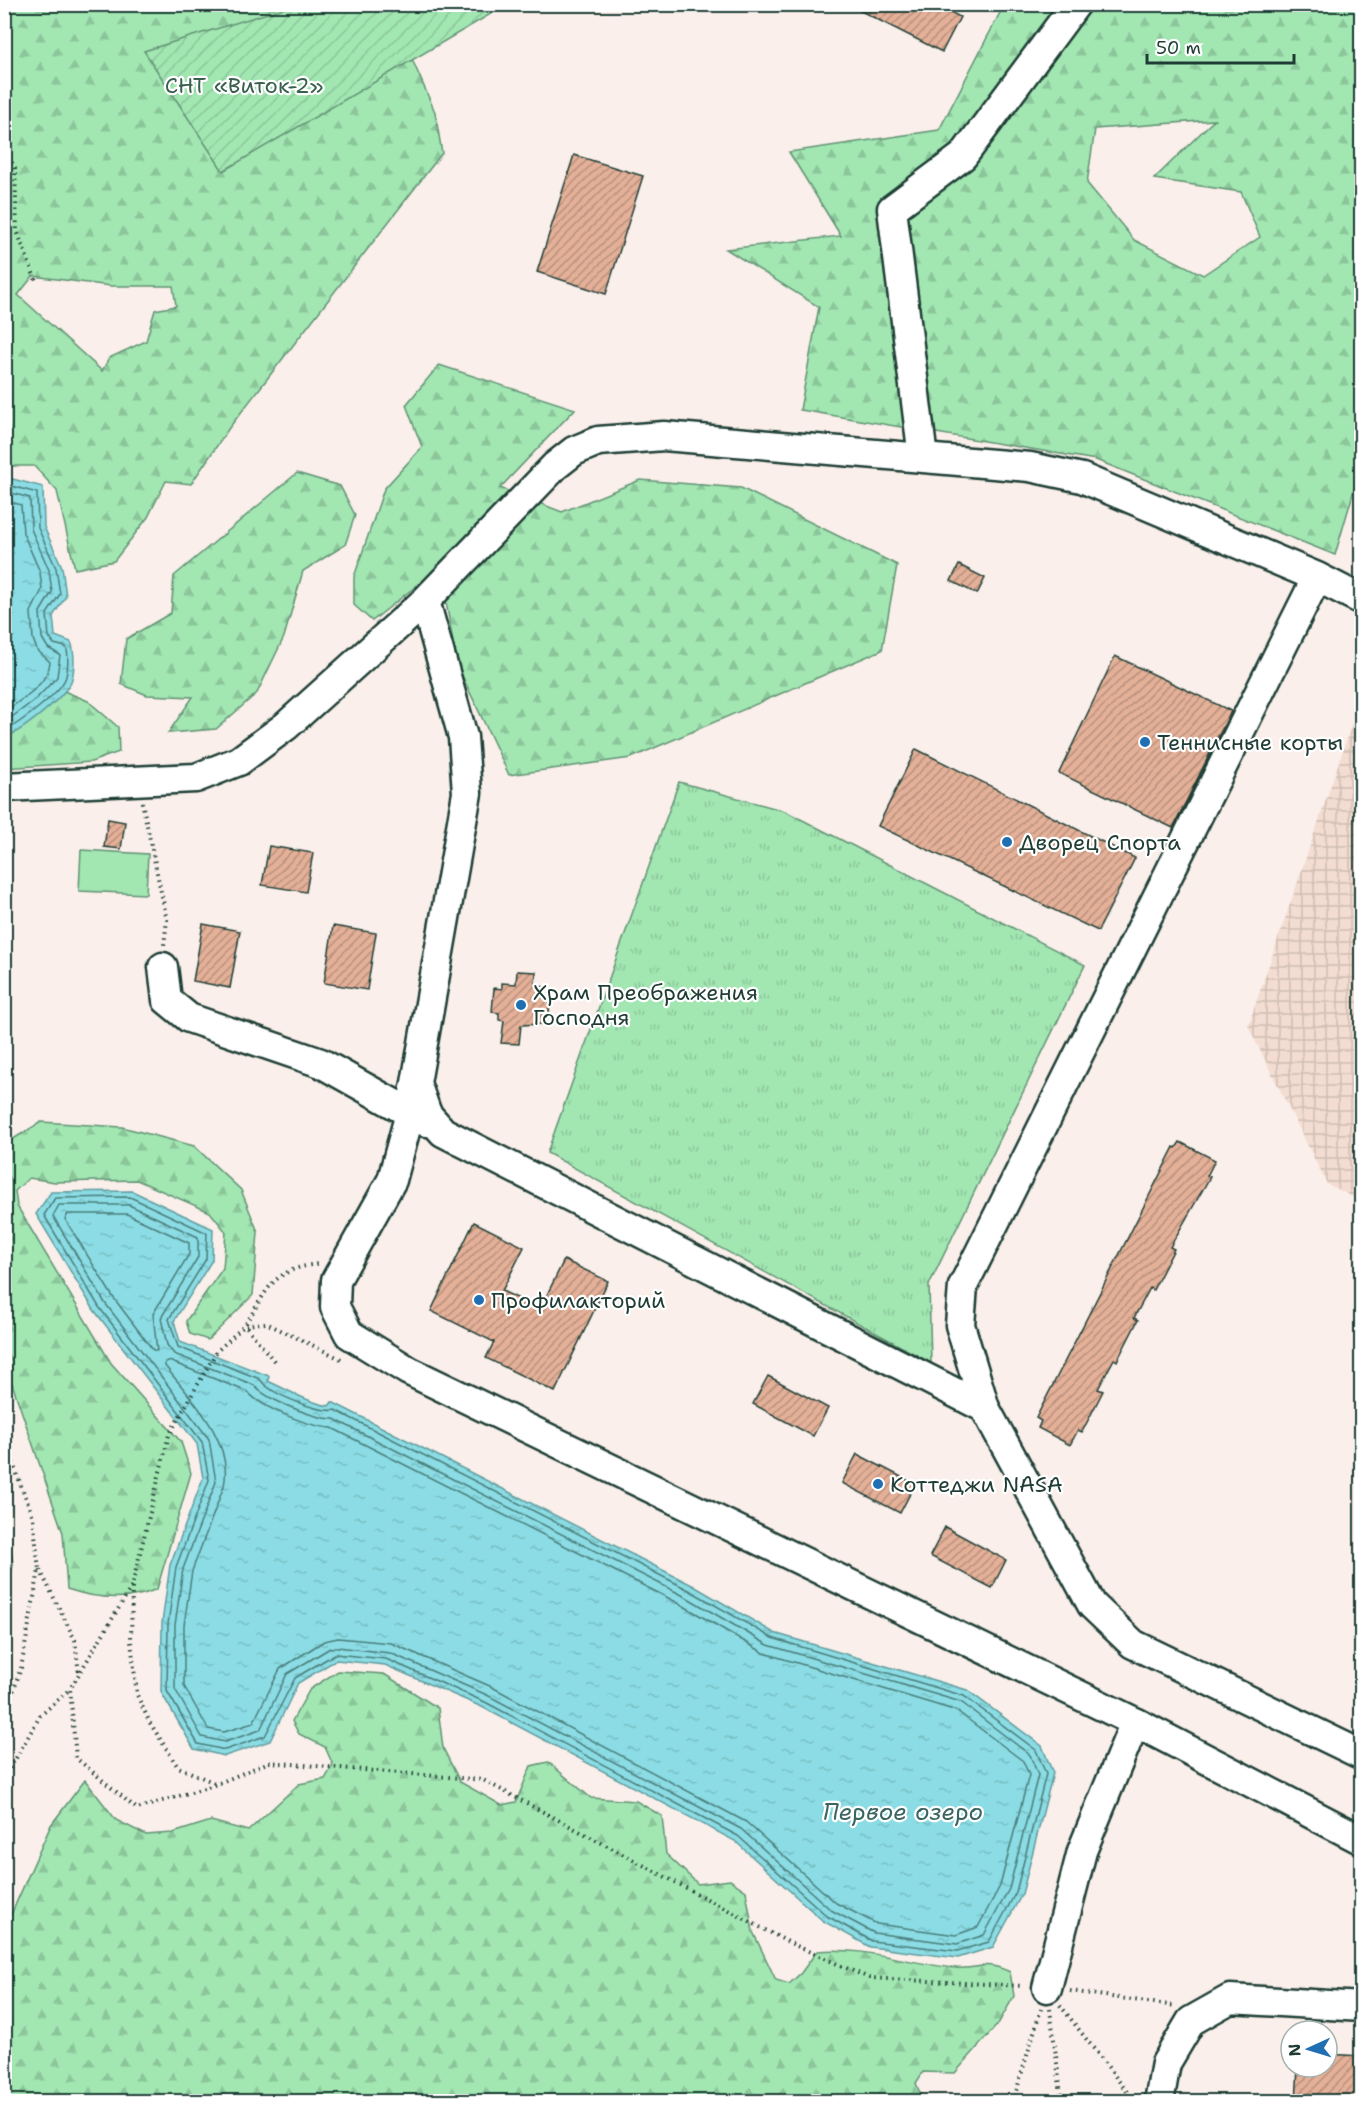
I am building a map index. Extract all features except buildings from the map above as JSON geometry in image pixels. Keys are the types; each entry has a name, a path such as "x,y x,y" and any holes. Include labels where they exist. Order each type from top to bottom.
{"street":[{"path":"923,458 892,209 963,156 1076,4"},
{"path":"4,787 196,778 239,761 286,726 425,601 555,466 574,451 598,441 664,436 1030,467 1082,478 1317,577 1362,600"},
{"path":"1317,577 963,1286 960,1325 985,1408 1092,1605 1133,1644 1362,1755"},
{"path":"425,601 463,737 467,793 416,1083 392,1180 336,1280 335,1307 349,1334 409,1371 1135,1722 1362,1840"},
{"path":"163,967 167,1000 189,1018 321,1064 443,1132 985,1408"},
{"path":"416,1083 427,1114 443,1132"},
{"path":"1047,1988 1082,1851 1135,1722"},
{"path":"1159,2102 1166,2063 1191,2021 1230,1999 1362,2007"}],"path":[{"path":"4,146 15,169 17,231 36,281"},
{"path":"137,780 167,920 163,967"},
{"path":"218,1784 178,1767 150,1723 137,1695 131,1641 132,1587 169,1435 218,1351 245,1325 276,1277 300,1266 347,1260"},
{"path":"245,1325 266,1323 351,1363"},
{"path":"245,1325 274,1362"},
{"path":"4,1440 33,1517 39,1570 21,1668 5,1716 4,1769"},
{"path":"39,1570 75,1640 79,1675"},
{"path":"4,1779 40,1716 70,1689 132,1587"},
{"path":"70,1689 76,1758 137,1809 218,1784 269,1762 483,1780 790,1943 869,1977 1047,1988 1175,2005 1191,2021"},
{"path":"1013,2102 1047,1988"},
{"path":"1047,1988 1062,2102"},
{"path":"1047,1988 1135,2102"}],"shaded area":[{"path":"1361,698 1361,1201 1327,1184 1248,1026"}],"green space":[{"path":"5,5 424,5 412,59 435,112 442,153 229,428 191,484 166,481 148,517 114,561 75,569 57,491 34,466 5,466","holes":["33,276 111,286 173,286 176,306 155,310 146,341 109,358 102,371 18,295"]},
{"name":"СНТ «Виток-2»","path":"294,5 506,5 223,171 144,51"},
{"path":"1004,5 1361,5 1361,466 1335,555 1096,460 800,410 819,307 726,249 841,236 789,152 939,130","holes":["1214,120 1154,179 1241,192 1260,237 1203,275 1134,240 1087,183 1095,129"]},
{"path":"439,365 575,409 500,488 562,512 640,480 741,488 897,565 882,650 631,758 509,775 457,665 440,567 372,621 354,605 354,577 384,489 422,447 406,405"},
{"path":"297,473 340,486 355,515 345,545 303,571 284,637 257,693 216,729 168,733 193,697 147,695 121,684 126,639 171,613 174,576"},
{"path":"59,689 88,701 118,727 119,752 91,762 5,768 5,735"},
{"path":"679,782 785,811 1085,965 929,1285 931,1363 547,1153"},
{"path":"81,850 148,854 146,894 79,891"},
{"path":"41,1122 122,1127 194,1146 241,1190 258,1232 253,1295 208,1340 190,1334 186,1321 223,1268 226,1232 210,1212 137,1180 55,1182 29,1178 15,1191 17,1206 111,1363 181,1442 191,1473 157,1589 135,1596 101,1597 67,1589 63,1533 5,1363 5,1144"},
{"path":"5,1508 13,1564 4,1606"},
{"path":"338,1671 384,1674 438,1708 443,1748 460,1782 501,1805 516,1802 531,1766 548,1762 591,1798 636,1801 662,1816 666,1854 698,1884 730,1880 746,1891 753,1932 776,1980 789,1984 801,1973 817,1951 852,1951 956,1968 994,1966 1010,1972 1014,1996 998,2024 955,2073 923,2072 916,2083 923,2101 5,2101 5,1928 51,1825 85,1780 116,1820 146,1835 173,1833 211,1821 248,1831 299,1784 325,1779 333,1765 325,1747 299,1734 292,1721 310,1689"}],"water":[{"path":"5,477 43,487 44,527 62,567 66,596 53,616 55,636 71,642 74,663 73,675 65,691 40,715 5,737"},
{"name":"Первое озеро","path":"132,1191 213,1229 212,1260 174,1321 180,1342 269,1376 268,1381 305,1399 329,1406 332,1402 692,1585 774,1633 967,1690 1042,1746 1053,1773 1022,1894 993,1947 958,1958 870,1947 823,1921 735,1841 482,1707 385,1665 336,1660 298,1683 270,1741 225,1756 194,1749 161,1692 162,1623 170,1565 203,1478 197,1444 94,1310 36,1214 51,1192"}],"place":[{"name":"Теннисные корты","path":"1145,742"},
{"name":"Дворец Спорта","path":"1007,842"},
{"name":"Храм Преображения Господня","path":"521,1005"},
{"name":"Профилакторий","path":"479,1300"},
{"name":"Коттеджи NASA","path":"878,1484"}]}
